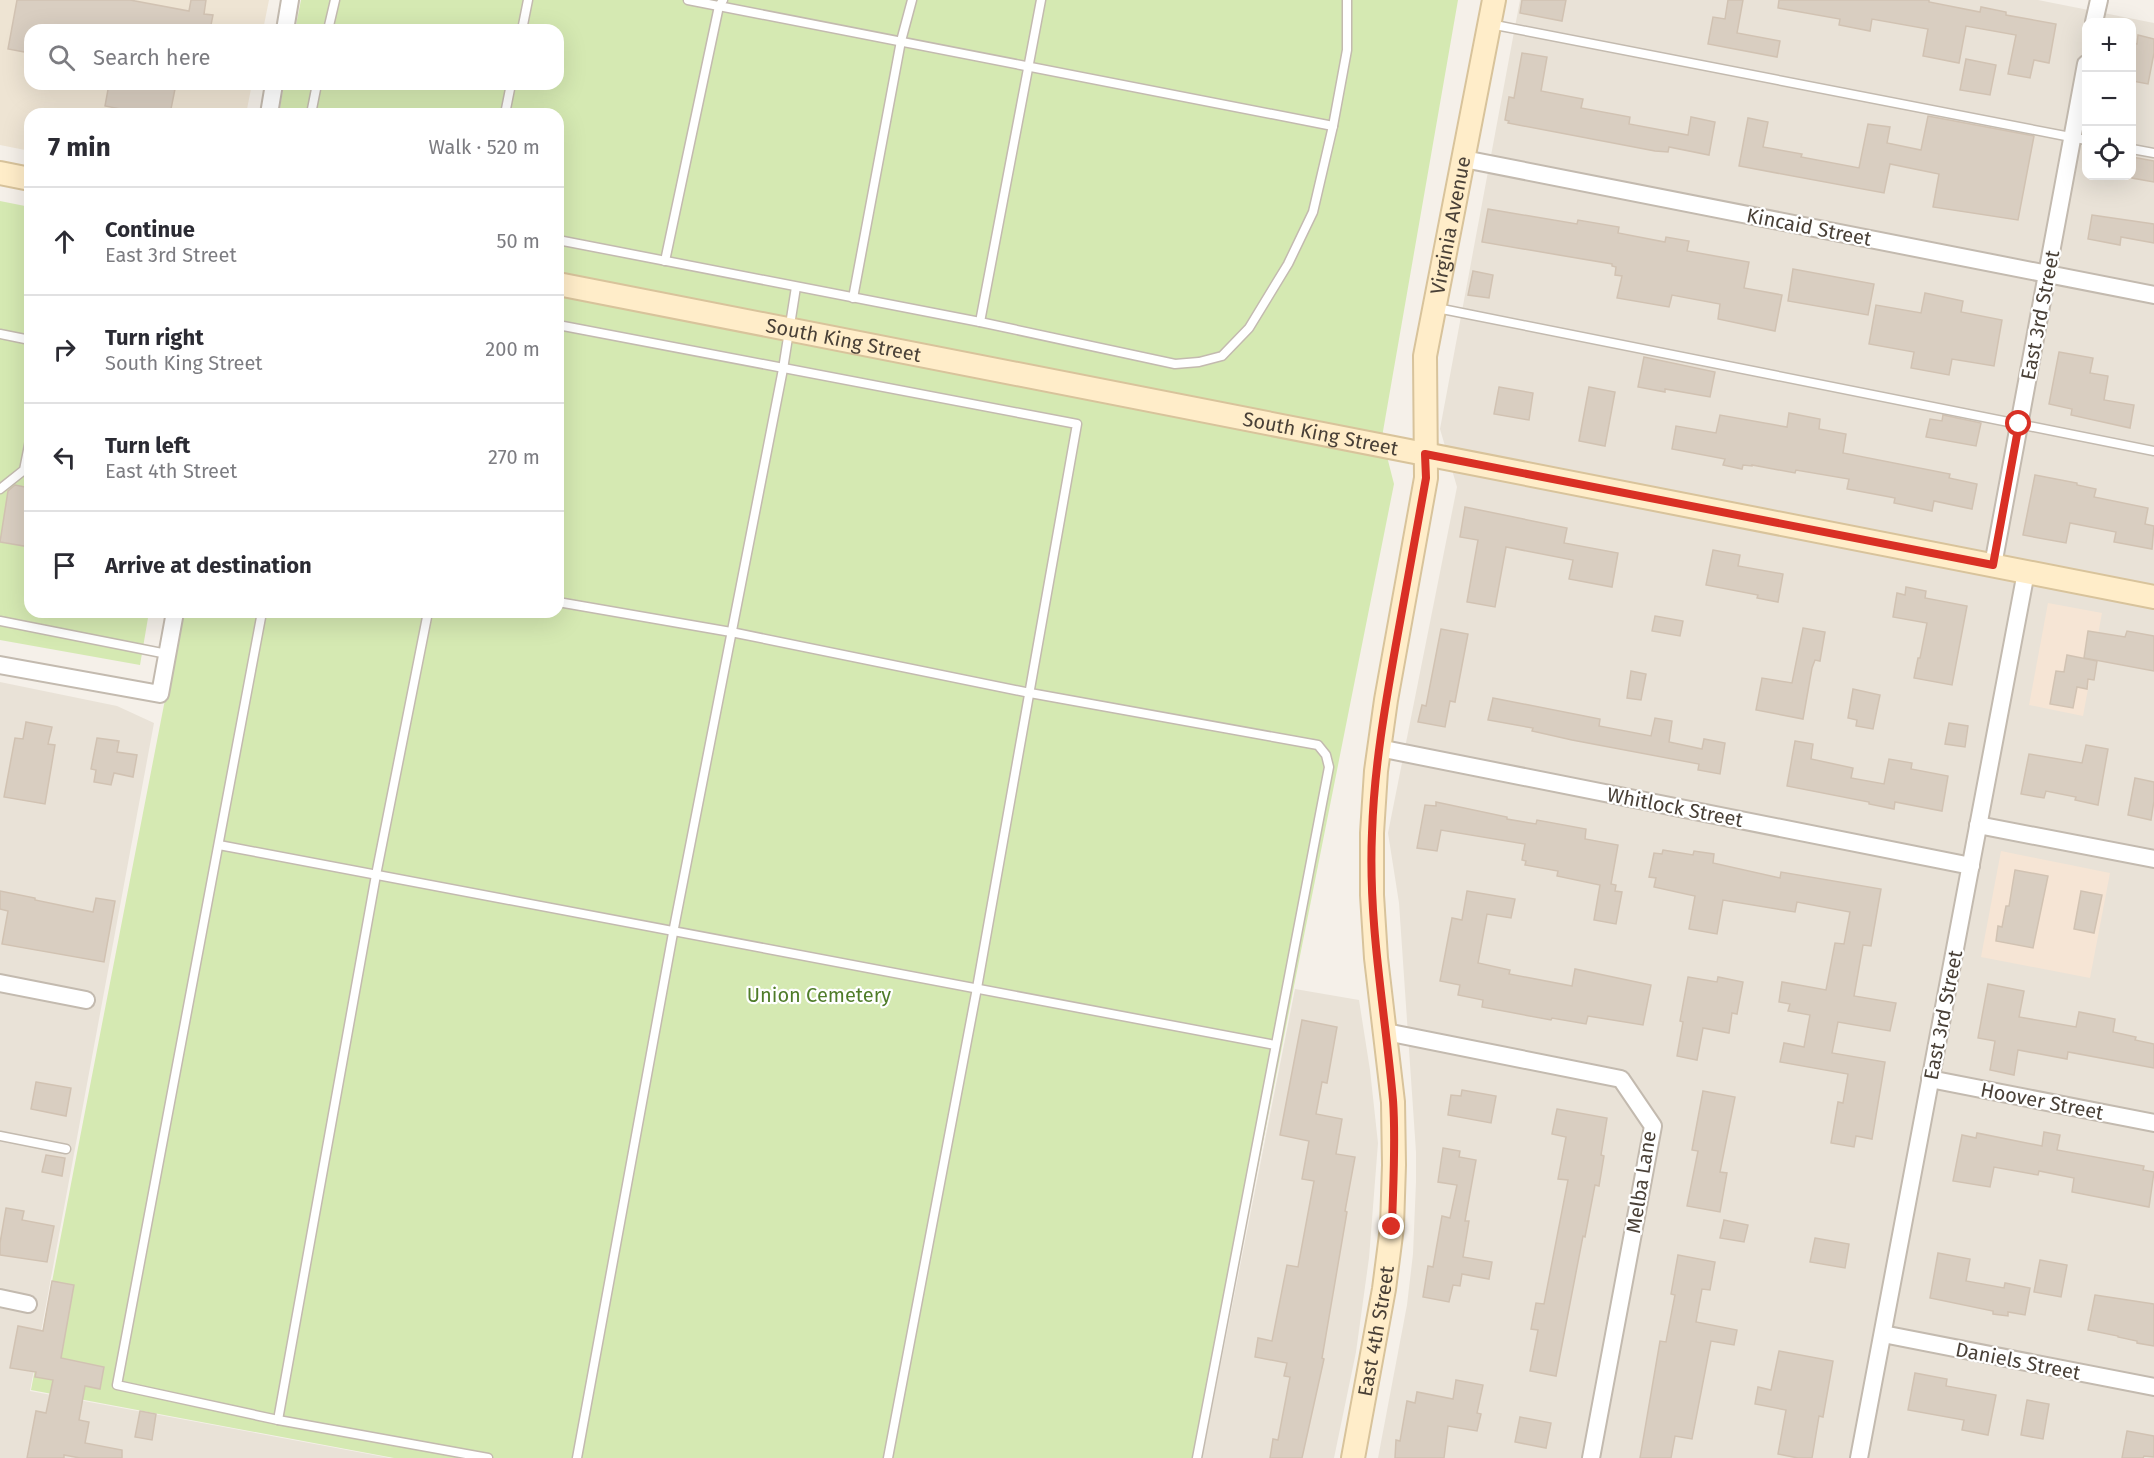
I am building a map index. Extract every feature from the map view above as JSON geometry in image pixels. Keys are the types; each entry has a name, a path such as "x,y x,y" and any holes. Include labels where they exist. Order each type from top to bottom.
{"street":[{"path":"286,24 290,0"},
{"name":"Virginia Avenue","path":"1425,454 1425,356 1494,0"},
{"path":"2095,18 2099,0"},
{"name":"East 3rd Street","path":"1993,565 2047,274 2080,139 2085,72"},
{"path":"270,108 273,90"},
{"name":"Kincaid Street","path":"1464,159 2154,295"},
{"path":"0,173 24,178"},
{"name":"South King Street","path":"564,285 2154,597"},
{"name":"East 4th Street","path":"1353,1458 1384,1289 1392,1227 1394,1165 1394,1123 1386,1032 1376,958 1372,895 1372,833 1379,748 1426,478 1425,454"},
{"name":"East 3rd Street","path":"1859,1458 2026,572"},
{"path":"0,665 160,693 174,618"},
{"name":"Whitlock Street","path":"1379,748 1971,866"},
{"path":"1978,825 2154,859"},
{"path":"0,983 86,1000"},
{"name":"Melba Lane","path":"1386,1032 1622,1079 1653,1126 1591,1458"},
{"name":"Hoover Street","path":"1930,1079 2154,1124"},
{"path":"0,1298 28,1304"},
{"name":"Daniels Street","path":"1883,1334 2154,1387"}],"lane":[{"path":"329,24 335,0"},
{"path":"523,24 528,0"},
{"path":"688,0 720,2 901,41 1333,126"},
{"path":"853,298 901,41 912,0"},
{"path":"980,322 1041,0"},
{"path":"564,241 980,322 1175,364 1199,362 1222,356 1249,328 1288,264 1313,212 1333,126 1347,50 1347,0"},
{"path":"665,261 720,2"},
{"path":"1490,24 2080,139"},
{"path":"312,108 316,90"},
{"path":"506,108 510,90"},
{"path":"2136,150 2154,153"},
{"path":"577,1458 673,933 783,369 796,287"},
{"path":"1435,308 2154,451"},
{"path":"564,326 1077,424 977,987 888,1458"},
{"path":"0,334 24,339"},
{"path":"0,489 24,470"},
{"path":"564,603 731,632 1030,693 1318,746 1326,756 1329,767 1197,1458"},
{"path":"261,618 117,1385 278,1420 488,1458"},
{"path":"278,1420 376,875 427,618"},
{"path":"0,621 167,654"},
{"path":"219,845 673,933 977,987 1275,1045"},
{"path":"0,1136 66,1149"}],"shaded area":[{"path":"0,0 269,0 264,24 24,24 24,90 251,90 247,108 24,108 24,150 0,145"},
{"path":"1520,0 2038,0 2129,18 2082,18 2082,180 2136,180 2136,19 2154,23 2154,1458 1378,1458 1407,1305 1413,1254 1416,1182 1416,1152 1399,903 1388,833 1457,487 1440,429"},
{"path":"2048,603 2102,613 2083,716 2029,705"},
{"path":"0,682 117,706 154,723 30,1391 390,1458 0,1458"},
{"path":"2001,851 2110,873 2090,978 1981,957"},
{"path":"1295,989 1359,1000 1378,1143 1369,1258 1356,1352 1334,1458 1202,1458"}],"green space":[{"name":"Union Cemetery","path":"301,0 1458,0 1382,437 1394,484 1200,1458 394,1458 31,1390 181,618 564,618 564,108 280,108 283,90 564,90 564,24 296,24"},
{"path":"0,201 24,206 24,618 148,618 140,665 0,640"}],"building":[{"path":"17,0 130,0 189,11 191,0 206,0 204,14 213,15 211,24 24,24 24,52 8,49"},
{"path":"1522,0 1566,0 1562,21 1520,13"},
{"path":"1728,0 1743,0 1737,33 1780,41 1777,57 1708,44 1713,17 1725,19"},
{"path":"1779,0 1929,0 1929,2 1980,12 1981,7 2006,12 2006,15 2056,24 2049,63 2034,60 2030,78 2008,74 2016,35 1966,26 1959,63 1923,56 1928,29 1872,19 1870,31 1839,25 1840,19 1778,8"},
{"path":"2138,35 2154,39 2154,53 2148,84 2136,82"},
{"path":"1522,53 1547,57 1541,91 1583,99 1581,108 1630,117 1629,124 1688,135 1691,117 1715,122 1709,155 1669,147 1668,152 1655,151 1508,123 1509,121 1505,120 1509,97 1514,98"},
{"path":"1966,59 1996,65 1990,95 1960,90"},
{"path":"108,90 175,90 171,108 105,106"},
{"path":"1928,116 2034,136 2018,220 1933,207 1939,174 1890,164 1884,193 1739,166 1748,118 1768,122 1763,147 1859,168 1868,124 1890,127 1887,143 1921,150"},
{"path":"2136,158 2154,161 2154,182 2136,179"},
{"path":"1488,209 1577,224 1578,220 1619,227 1618,233 1665,242 1666,237 1689,241 1687,251 1749,262 1744,288 1782,295 1775,331 1718,319 1720,304 1672,295 1669,307 1617,298 1622,276 1615,275 1616,267 1612,264 1482,242"},
{"path":"2092,215 2154,224 2154,243 2121,237 2120,245 2088,239"},
{"path":"1793,269 1874,284 1868,315 1788,301"},
{"path":"1473,271 1493,275 1489,298 1468,295"},
{"path":"1925,293 1963,301 1961,312 2002,320 1994,366 1952,359 1949,375 1911,368 1914,352 1869,344 1876,305 1921,313"},
{"path":"2059,352 2093,358 2090,373 2108,376 2104,400 2134,405 2130,428 2071,415 2072,409 2049,404"},
{"path":"1644,357 1715,372 1710,397 1638,387"},
{"path":"1499,387 1533,393 1529,420 1494,414"},
{"path":"1589,387 1615,392 1605,446 1579,441"},
{"path":"1789,413 1820,419 1819,429 1846,434 1843,453 1950,474 1949,478 1977,484 1972,509 1934,501 1932,511 1894,503 1895,498 1847,489 1849,479 1752,465 1743,465 1742,469 1723,465 1725,459 1672,449 1676,426 1716,433 1720,415 1787,427"},
{"path":"1943,415 1981,423 1976,446 1926,437 1930,419 1942,421"},
{"path":"2035,475 2096,489 2094,497 2148,508 2145,524 2154,526 2152,549 2114,542 2116,532 2070,523 2066,543 2023,535"},
{"path":"15,485 24,487 24,546 0,542 8,491"},
{"path":"1465,507 1567,528 1564,543 1618,553 1612,587 1569,579 1573,560 1506,547 1495,607 1467,602 1478,540 1460,537"},
{"path":"1713,550 1740,555 1738,566 1783,574 1778,602 1757,598 1758,595 1706,585"},
{"path":"1906,587 1926,591 1925,598 1967,606 1952,685 1914,678 1927,623 1893,617 1897,593 1905,595"},
{"path":"1655,616 1683,621 1680,636 1652,631"},
{"path":"1803,628 1825,632 1820,661 1815,660 1812,668 1803,719 1756,710 1762,678 1792,683"},
{"path":"1441,629 1468,634 1455,702 1450,701 1445,727 1418,722 1422,705 1426,706"},
{"path":"2088,631 2125,637 2127,631 2154,636 2154,671 2084,658"},
{"path":"2067,655 2097,661 2094,680 2088,679 2087,689 2077,687 2073,708 2050,704 2056,671 2064,672"},
{"path":"1631,671 1646,674 1641,700 1627,698"},
{"path":"1853,689 1880,695 1873,729 1856,726 1857,720 1848,718"},
{"path":"1493,698 1600,719 1599,726 1651,736 1655,718 1672,721 1669,742 1702,749 1704,739 1725,743 1720,774 1698,770 1699,764 1572,740 1532,731 1533,728 1488,720"},
{"path":"26,722 52,727 48,744 55,745 45,804 4,797 15,738 23,739"},
{"path":"1949,723 1968,726 1965,747 1945,744"},
{"path":"97,738 119,741 117,752 137,755 133,777 114,773 111,785 94,782 96,770 91,769"},
{"path":"1795,741 1813,744 1811,759 1853,768 1851,778 1884,784 1889,759 1912,763 1911,769 1948,776 1942,811 1895,802 1894,809 1787,786"},
{"path":"2086,745 2108,749 2098,805 2075,800 2076,797 2046,791 2044,798 2021,794 2029,754 2082,763"},
{"path":"2135,778 2154,782 2151,820 2128,815"},
{"path":"1436,802 1507,817 1507,819 1536,824 1537,820 1586,829 1585,839 1618,845 1611,884 1616,885 1615,891 1622,892 1616,924 1594,920 1600,885 1557,876 1558,871 1525,865 1526,861 1522,860 1525,844 1441,830 1437,851 1417,848 1425,805 1436,806"},
{"path":"1663,850 1693,855 1694,851 1714,854 1713,863 1780,878 1781,872 1881,889 1871,946 1863,945 1854,996 1896,1003 1890,1031 1838,1022 1832,1053 1885,1062 1872,1139 1856,1136 1854,1147 1831,1143 1838,1102 1843,1103 1848,1074 1780,1062 1784,1043 1804,1047 1810,1015 1788,1011 1790,1004 1779,1002 1782,982 1826,990 1835,943 1844,944 1850,912 1797,902 1795,912 1723,900 1717,934 1689,929 1695,896 1654,887 1656,878 1649,877 1654,853 1662,854"},
{"path":"2015,870 2048,876 2033,948 1996,941 1998,926 2002,927 2006,906 2009,906"},
{"path":"0,891 93,912 96,898 115,901 104,962 2,944 8,911 0,909"},
{"path":"1467,891 1515,899 1511,918 1487,914 1478,963 1510,970 1509,974 1572,986 1575,969 1651,985 1643,1025 1588,1016 1586,1024 1552,1018 1551,1020 1482,1007 1483,1000 1458,995 1460,985 1440,981 1452,918 1462,920"},
{"path":"2081,891 2102,895 2094,933 2074,929"},
{"path":"1688,977 1717,982 1718,977 1743,982 1737,1014 1732,1013 1729,1033 1703,1028 1697,1060 1677,1056 1683,1022 1680,1021"},
{"path":"1988,984 2024,991 2019,1017 2076,1027 2079,1012 2115,1019 2113,1032 2154,1044 2154,1068 2068,1052 2067,1059 2018,1050 2014,1075 1990,1070 1995,1041 1978,1038"},
{"path":"1302,1020 1337,1027 1327,1083 1322,1082 1316,1114 1342,1119 1336,1154 1355,1157 1322,1358 1324,1359 1302,1458 1270,1458 1273,1439 1278,1440 1290,1377 1284,1376 1287,1363 1255,1357 1258,1338 1272,1341 1287,1265 1298,1267 1314,1181 1302,1179 1309,1141 1280,1135"},
{"path":"36,1082 71,1088 66,1116 31,1109"},
{"path":"1462,1090 1496,1096 1491,1123 1448,1115 1451,1095 1461,1096"},
{"path":"1703,1091 1735,1097 1720,1172 1727,1173 1720,1212 1687,1206 1698,1151 1692,1150"},
{"path":"1557,1109 1607,1118 1599,1186 1595,1185 1585,1237 1583,1236 1556,1376 1530,1371 1538,1330 1531,1329 1536,1303 1544,1304 1568,1180 1558,1179 1566,1137 1552,1134"},
{"path":"2044,1132 2060,1135 2057,1150 2144,1166 2143,1170 2154,1172 2149,1207 2072,1192 2074,1178 2039,1171 2038,1175 1994,1167 1990,1187 1953,1181 1962,1135 1976,1138 1977,1133 2042,1146"},
{"path":"1443,1148 1460,1151 1459,1157 1476,1160 1465,1221 1469,1221 1463,1257 1492,1262 1489,1279 1462,1274 1460,1286 1453,1285 1449,1302 1423,1297 1428,1266 1433,1267 1442,1216 1450,1218 1457,1185 1438,1182"},
{"path":"46,1155 65,1158 62,1176 42,1172"},
{"path":"6,1208 24,1211 22,1220 54,1226 47,1262 0,1255"},
{"path":"1724,1220 1748,1225 1744,1242 1720,1238"},
{"path":"1815,1238 1849,1244 1845,1268 1810,1262"},
{"path":"1938,1253 1970,1259 1966,1281 2004,1288 2005,1283 2030,1288 2025,1315 2008,1312 2008,1316 1993,1314 1993,1311 1930,1298"},
{"path":"1678,1255 1715,1262 1710,1290 1702,1289 1696,1322 1737,1330 1734,1345 1711,1341 1692,1439 1675,1436 1671,1458 1640,1458 1660,1341 1666,1342 1675,1295 1671,1294"},
{"path":"2040,1260 2067,1265 2061,1297 2034,1292"},
{"path":"52,1281 74,1285 61,1358 104,1367 100,1389 85,1386 79,1420 89,1422 85,1443 122,1450 122,1458 80,1458 64,1455 64,1458 27,1458 36,1411 46,1413 53,1380 35,1377 36,1372 10,1368 18,1326 43,1331"},
{"path":"2095,1295 2154,1304 2154,1346 2088,1330"},
{"path":"1779,1351 1833,1361 1823,1417 1819,1416 1812,1458 1778,1454 1786,1410 1755,1404 1758,1387 1771,1390"},
{"path":"1915,1373 1947,1379 1946,1386 1996,1395 1988,1435 1962,1430 1964,1420 1908,1410"},
{"path":"1456,1380 1483,1385 1477,1413 1481,1414 1477,1431 1448,1426 1444,1458 1395,1458 1396,1440 1400,1441 1407,1401 1415,1403 1417,1392 1453,1399"},
{"path":"2027,1400 2049,1404 2043,1439 2021,1435"},
{"path":"140,1411 156,1414 152,1440 135,1437"},
{"path":"1520,1417 1551,1423 1546,1448 1515,1442"},
{"path":"2127,1431 2154,1436 2154,1457 2122,1458"}],"route":[{"path":"1392,1227 1393,1102 1376,958 1372,895 1372,833 1379,748 1426,478 1425,454 1993,565 2019,424"}]}
